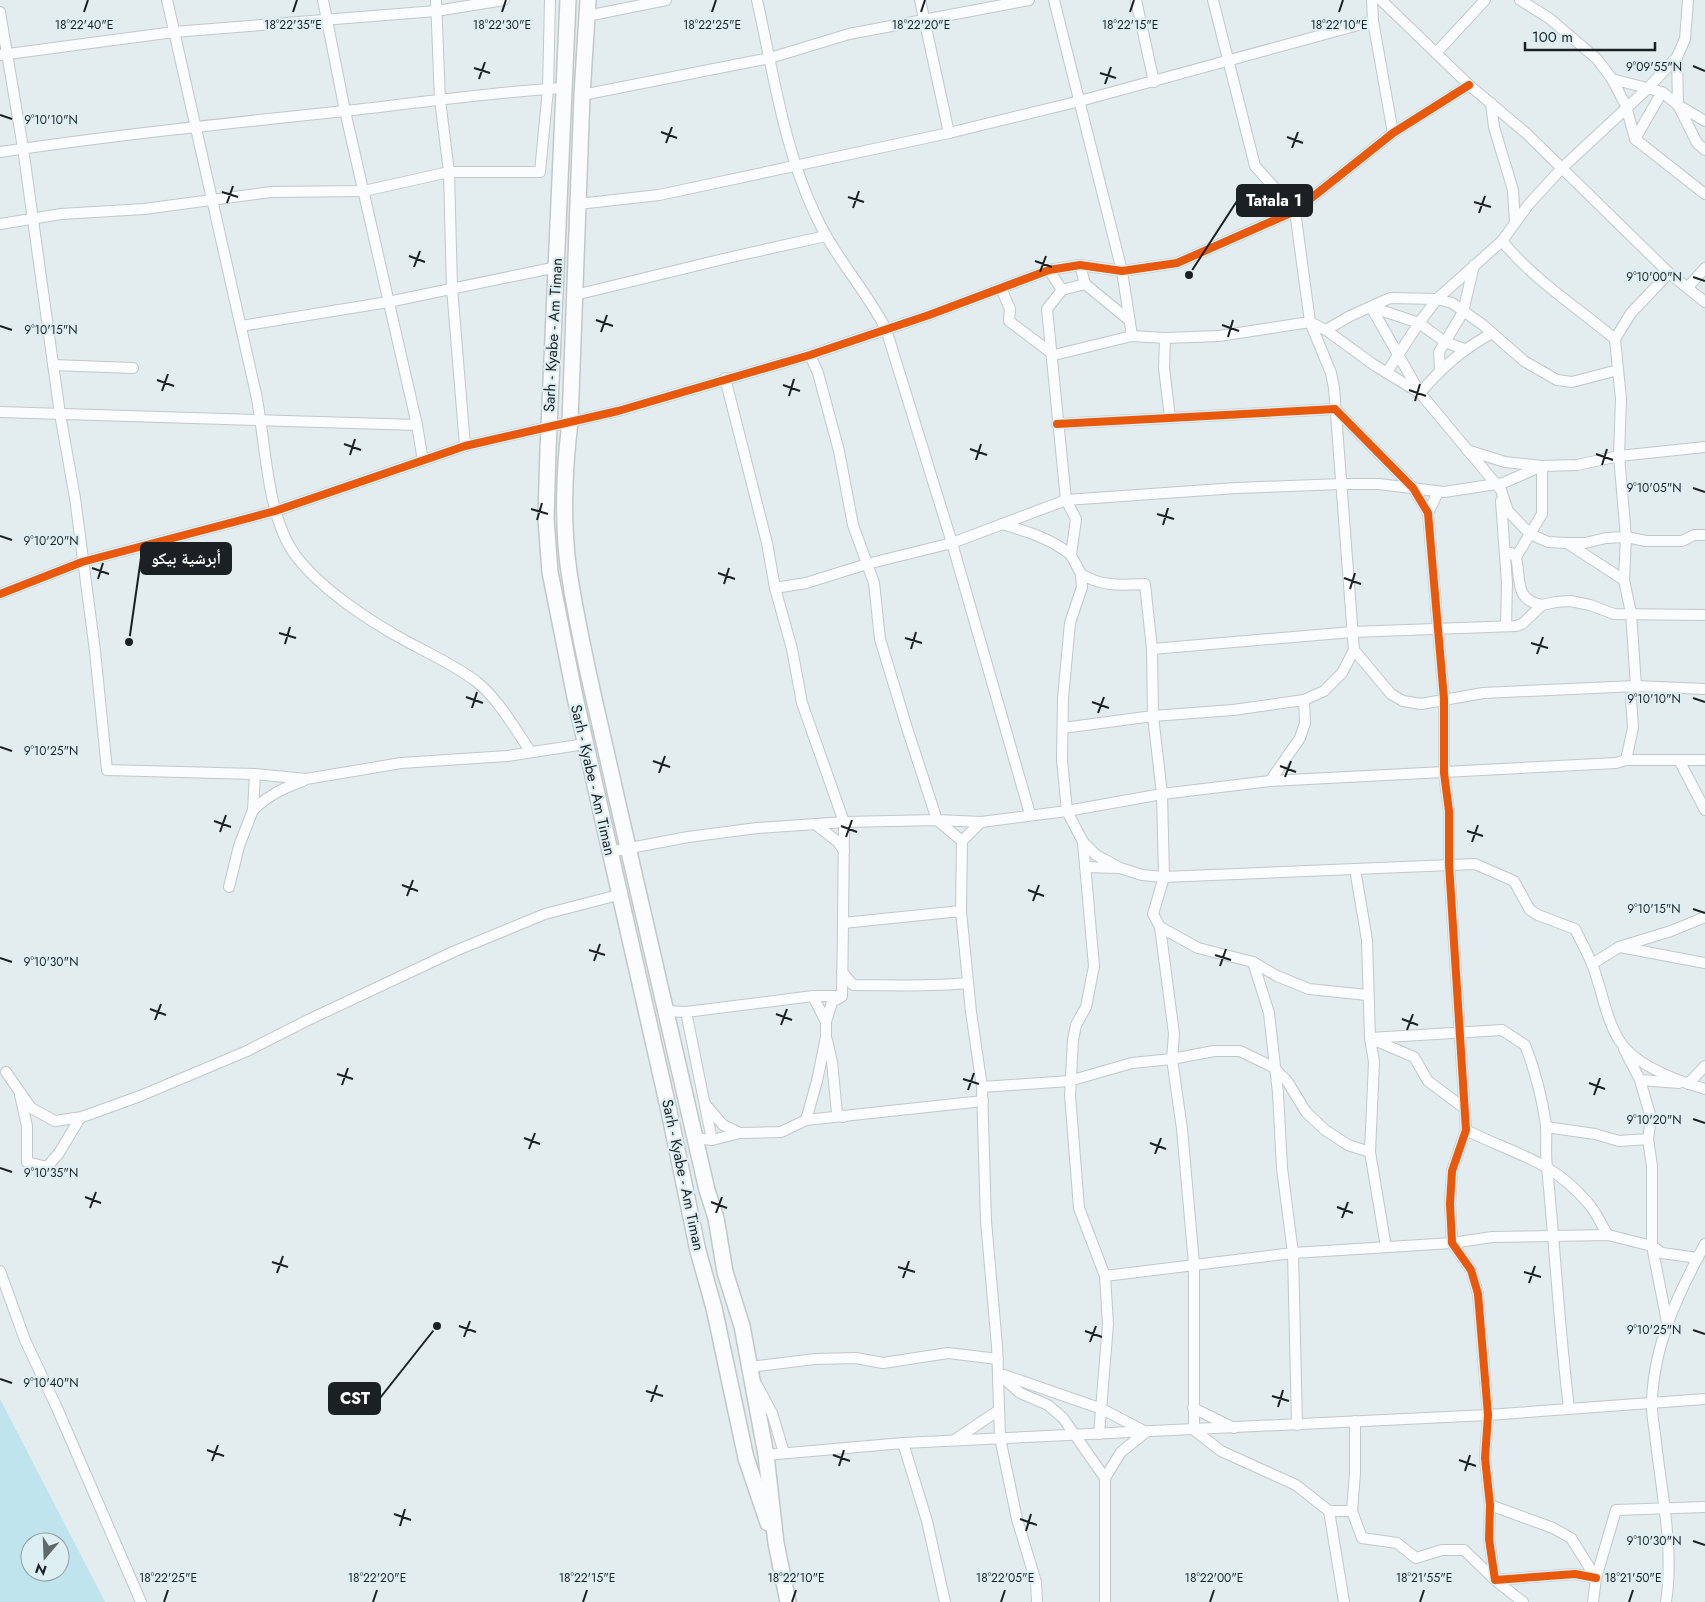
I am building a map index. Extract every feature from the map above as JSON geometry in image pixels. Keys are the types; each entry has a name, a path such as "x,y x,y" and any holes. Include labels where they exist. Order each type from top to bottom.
{"highway":[{"name":"Sarh - Kyabe - Am Timan","path":"568,0 556,89 561,133 546,519 550,572 618,894 669,1111 698,1250 714,1308 746,1458 776,1543"},
{"name":"Sarh - Kyabe - Am Timan","path":"588,0 582,94 570,422 566,451 565,519 569,570 593,693 695,1138 716,1218 725,1272 742,1326 766,1455 776,1543 788,1602"}],"street":[{"path":"167,0 241,326 261,420 275,511 283,536 296,556 314,576 372,622 477,682 493,698 531,752"},
{"path":"323,0 345,111 417,425 423,461"},
{"path":"4,55 174,32 326,21 436,5 504,0"},
{"path":"0,224 61,214 144,209 271,192 364,191 449,172 540,172 544,132 556,89 550,0"},
{"path":"587,16 666,0"},
{"path":"757,0 795,165 815,215 826,236 873,304 886,329 952,543 1030,814"},
{"path":"920,0 949,133"},
{"path":"582,94 770,58 850,34 1029,0"},
{"path":"1054,0 1122,271 1132,336"},
{"path":"1136,0 1154,82"},
{"path":"1213,0 1255,166 1295,211 1310,322 1331,373 1354,650 1391,694 1403,701 1421,704 1483,693 1636,686 1705,689"},
{"path":"1372,0 1373,21 1393,133"},
{"path":"1381,0 1437,52 1469,85 1562,168 1670,273 1705,302"},
{"path":"1437,52 1485,0"},
{"path":"1520,0 1577,40 1598,59 1612,79 1626,106 1635,139 1705,194"},
{"path":"1387,372 1437,299 1502,241 1529,204 1562,168 1626,106 1647,89 1677,57 1684,39 1688,0"},
{"path":"436,5 440,100 449,172 452,288 465,446"},
{"path":"0,12 4,55 23,148 31,219 60,414 75,498 95,651 107,770 255,774 306,779"},
{"path":"578,204 659,195 949,133 1154,82 1373,21"},
{"path":"1677,57 1678,105 1697,143 1705,150"},
{"path":"1612,79 1662,92 1678,105 1705,121"},
{"path":"0,594 82,562 275,511 465,446 549,425 618,411 810,354 886,329 1049,270 1080,265 1122,271 1177,263 1295,211 1393,133 1469,85"},
{"path":"0,152 196,126 345,111 509,91 556,89"},
{"path":"1635,139 1662,92"},
{"path":"1490,103 1494,127 1513,190 1515,223"},
{"path":"544,132 561,133"},
{"path":"575,295 826,236"},
{"path":"1502,241 1559,297 1580,310 1615,339"},
{"path":"1440,370 1440,352 1463,312 1474,264"},
{"path":"1080,265 1085,284 1129,320"},
{"path":"241,326 388,302 557,267"},
{"path":"1688,287 1705,268"},
{"path":"1049,270 1062,290"},
{"path":"1626,760 1633,728 1631,699 1636,686 1631,613 1624,580 1626,537 1619,456 1621,399 1615,339 1631,313 1670,273"},
{"path":"1072,555 1076,519 1066,500 1057,424 1054,355 1047,308 1062,290 1085,284"},
{"path":"1001,288 1010,309 1009,322 1054,355 1132,336 1165,338 1219,336 1310,322 1326,330 1420,393"},
{"path":"1326,330 1390,298 1437,299 1452,303 1524,360 1557,380 1572,382 1618,370"},
{"path":"1371,307 1419,323 1445,342 1464,349"},
{"path":"1371,307 1420,393 1498,487 1508,510 1530,534 1548,542 1567,543 1585,543 1606,538 1626,537 1646,542 1682,541 1694,535 1705,535"},
{"path":"1420,393 1440,370 1464,349 1492,333"},
{"path":"1165,338 1164,368 1170,418"},
{"path":"810,354 818,373 839,451 854,525 876,597 880,639 937,820 962,841"},
{"path":"53,365 133,368"},
{"path":"725,378 767,543 775,588 792,649 802,703 844,822 842,996"},
{"path":"1057,424 1335,409 1413,488 1428,513 1444,699 1444,773 1449,810 1449,864 1466,1130 1452,1171 1450,1204 1452,1243 1471,1270 1478,1294 1488,1415 1485,1458 1490,1505 1489,1539 1495,1580"},
{"path":"0,412 417,425"},
{"path":"1466,450 1505,462 1542,466 1577,465 1619,456 1705,448"},
{"path":"775,588 806,583 866,564 952,543 1066,500 1236,488 1341,484 1379,484 1438,492 1498,487 1542,466"},
{"path":"1507,583 1530,534 1542,514 1542,466"},
{"path":"1498,487 1507,583 1506,626"},
{"path":"1428,513 1438,492"},
{"path":"1002,524 1060,545 1072,555 1081,574 1082,587 1070,623 1063,698 1062,760 1068,811 1083,842 1096,855 1120,868 1142,875 1164,877 1475,864 1514,881 1530,910 1575,929 1592,964 1602,998 1620,1042 1640,1080 1651,1118 1648,1139 1652,1166 1652,1246 1667,1322"},
{"path":"1567,543 1624,580"},
{"path":"1503,545 1517,562 1521,592"},
{"path":"1081,574 1093,581 1111,585 1145,584 1152,649 1153,716 1162,794 1164,877 1153,914 1160,927 1174,1034 1172,1059 1182,1128 1194,1264 1194,1430 1221,1451 1296,1485 1329,1511 1352,1511"},
{"path":"1082,587 1093,581"},
{"path":"1507,583 1521,592 1530,603 1542,606 1570,601 1590,605 1614,614 1705,615"},
{"path":"1152,649 1352,632 1506,626 1522,624 1542,606"},
{"path":"1063,728 1153,716 1233,710 1304,700 1324,691 1342,673 1354,650"},
{"path":"1270,781 1300,738 1306,723 1304,700"},
{"path":"253,810 267,797 280,789 306,779 401,763 531,752 585,744"},
{"path":"609,852 688,837 815,824 937,820 981,822 1030,814 1068,811 1162,794 1270,781 1616,763 1626,760 1705,760"},
{"path":"1679,760 1705,810"},
{"path":"229,887 239,846 253,810 255,774"},
{"path":"981,822 962,841 961,911 983,1100 986,1221 998,1359 1000,1438 1017,1519 1036,1582 1036,1602"},
{"path":"815,824 838,842 844,852"},
{"path":"1083,842 1094,966 1086,1007 1074,1033 1069,1081 1079,1208 1106,1276 1108,1324 1099,1434"},
{"path":"1085,867 1120,868"},
{"path":"1355,869 1367,940 1367,995 1374,1062 1370,1152 1386,1247"},
{"path":"6,1072 31,1108 54,1120 80,1118 140,1096 247,1051 308,1020 455,951 545,914 618,894"},
{"path":"843,923 961,911"},
{"path":"1592,964 1619,947 1671,931 1705,917"},
{"path":"1160,927 1198,948 1254,962 1277,976 1309,989 1335,994 1367,995"},
{"path":"1619,947 1705,963"},
{"path":"1254,962 1269,1013 1278,1093 1282,1168 1293,1253 1297,1425"},
{"path":"842,972 853,985 908,984 931,987 968,983"},
{"path":"667,1011 686,1012 812,996 842,996"},
{"path":"812,996 826,1022"},
{"path":"842,996 832,1002 826,1022 826,1037 832,1062 836,1112 843,1117"},
{"path":"686,1012 712,1140"},
{"path":"1370,1038 1502,1030 1525,1045 1539,1087 1546,1127 1546,1166 1552,1201 1560,1336 1569,1408"},
{"path":"806,1120 826,1037"},
{"path":"1370,1038 1414,1057 1428,1081 1464,1108"},
{"path":"1620,1042 1645,1064 1688,1084 1705,1089"},
{"path":"982,1087 1069,1081 1132,1063 1172,1059 1214,1051 1240,1051 1274,1067 1287,1081 1306,1112 1325,1130 1348,1145 1370,1152"},
{"path":"1688,1084 1705,1066"},
{"path":"1640,1080 1688,1084"},
{"path":"19,1089 27,1126 27,1162 47,1167 60,1153 80,1118"},
{"path":"695,1138 712,1140 740,1133 781,1132 806,1120 983,1100"},
{"path":"704,1103 723,1125 740,1133"},
{"path":"1546,1127 1595,1134 1619,1142 1648,1139"},
{"path":"1466,1130 1546,1166 1567,1180 1588,1203 1608,1236"},
{"path":"1106,1276 1293,1253 1452,1243 1492,1237 1608,1236 1652,1246 1662,1253 1698,1258"},
{"path":"1666,1602 1669,1583 1668,1549 1652,1403 1658,1351 1667,1322 1705,1244"},
{"path":"0,1271 25,1340 57,1408 141,1602"},
{"path":"784,1453 772,1413 749,1367 815,1359 856,1358 883,1364 948,1353 998,1359"},
{"path":"998,1373 1102,1409 1146,1432"},
{"path":"998,1373 1020,1393 1048,1405 1063,1418 1105,1478"},
{"path":"766,1455 903,1443 1488,1415 1705,1399"},
{"path":"1193,1408 1235,1428"},
{"path":"955,1440 999,1410"},
{"path":"1355,1420 1355,1473 1352,1511 1362,1538 1397,1543 1416,1558 1442,1550 1464,1550 1495,1580 1522,1602"},
{"path":"1105,1602 1105,1478 1121,1452 1146,1432"},
{"path":"903,1443 927,1521 944,1602"},
{"path":"1490,1505 1553,1528 1571,1538 1596,1578"},
{"path":"1593,1602 1596,1578 1616,1510 1705,1507"},
{"path":"1329,1511 1344,1602"},
{"path":"1495,1580 1575,1574 1596,1578"}],"shaded area":[{"path":"0,1399 69,1532 20,1532 20,1582 70,1582 70,1534 105,1602 0,1602"}],"cycle path":[{"path":"0,594 82,562 275,511 465,446 618,411 810,355 929,315 1049,270 1080,265 1122,271 1177,263 1295,211 1393,133 1469,85"},
{"path":"1057,424 1335,409 1413,488 1428,513 1444,699 1444,773 1449,811 1449,864 1466,1130 1452,1171 1450,1204 1452,1243 1471,1270 1478,1294 1488,1415 1485,1458 1490,1505 1489,1539 1495,1580 1575,1574 1596,1578"}],"place":[{"name":"Tatala 1","path":"1189,275"},
{"name":"أبرشية بيكو","path":"129,642"},
{"name":"CST","path":"437,1326"}]}
